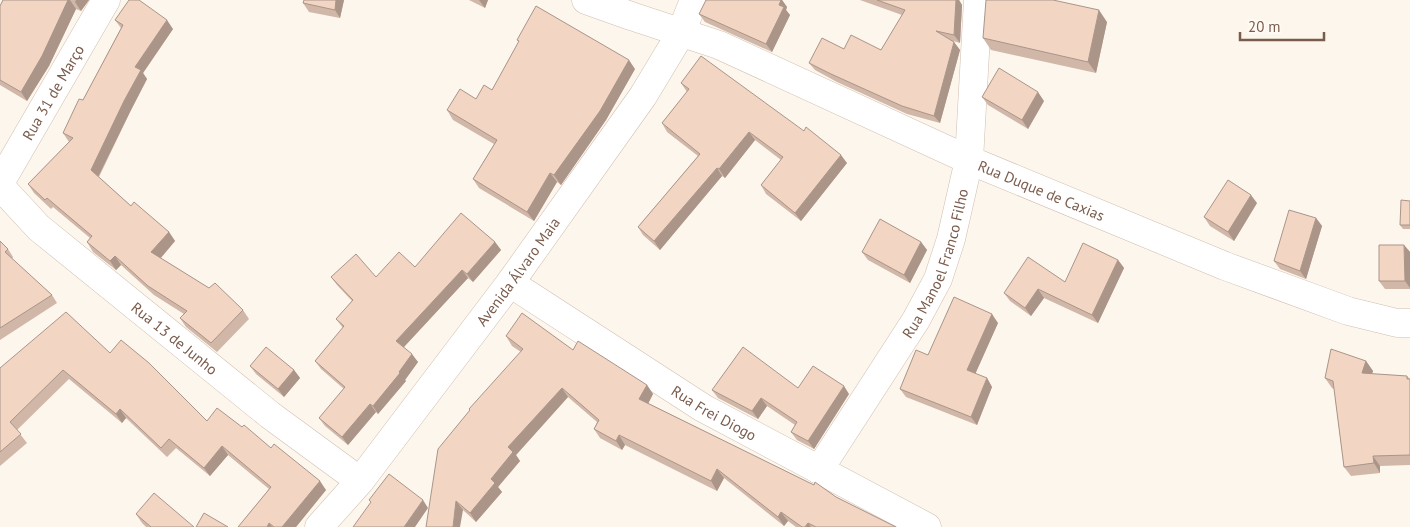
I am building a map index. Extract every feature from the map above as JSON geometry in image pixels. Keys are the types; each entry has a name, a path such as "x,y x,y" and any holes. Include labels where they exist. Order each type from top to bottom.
{"street":[{"name":"Rua 31 de Março","path":"0,185 106,0"},
{"name":"Rua Duque de Caxias","path":"586,0 719,45 969,160 1225,266 1348,311 1397,323 1410,323"},
{"name":"Avenida Álvaro Maia","path":"319,527 360,481 510,283 642,96 681,33 694,0"},
{"name":"Rua Manoel Franco Filho","path":"819,470 916,320 938,279 951,239 969,160 978,0"},
{"name":"Rua 13 de Junho","path":"0,185 39,228 270,415 360,481"},
{"name":"Rua Frei Diogo","path":"510,283 703,408 927,527"}],"building":[{"path":"3,0 68,0 42,56 21,92 0,80 0,6"},
{"path":"129,0 139,0 167,20 135,67 141,70 91,170 131,206 134,202 169,232 151,252 209,288 215,283 243,310 211,343 180,318 187,311 148,286 115,256 110,261 87,242 92,236 47,198 45,200 28,184 73,138 63,133 79,99 83,100 123,25 115,20"},
{"path":"304,0 336,0 335,10 303,3"},
{"path":"706,0 781,0 779,5 784,7 766,44 699,14"},
{"path":"877,0 956,0 954,35 936,31 954,42 934,116 902,106 809,63 822,38 844,49 851,35 881,50 905,10"},
{"path":"986,0 1053,0 1099,10 1088,62 983,38"},
{"path":"536,6 629,60 600,111 554,175 550,173 527,212 473,179 497,140 447,110 460,89 476,99 484,85 492,90"},
{"path":"701,56 804,131 806,127 841,155 795,213 761,185 783,157 749,132 719,169 717,168 654,241 638,227 700,154 662,123 689,89 681,83"},
{"path":"999,68 1038,92 1022,120 982,97"},
{"path":"1228,180 1251,195 1228,232 1204,217"},
{"path":"1401,200 1410,201 1410,225 1400,225"},
{"path":"1289,210 1316,218 1300,271 1274,261"},
{"path":"461,213 495,242 467,274 462,270 396,341 412,354 400,373 373,406 370,404 342,437 319,418 345,387 315,361 344,326 336,319 353,300 331,277 356,254 376,277 399,252 415,267"},
{"path":"880,219 921,242 904,275 862,252"},
{"path":"0,241 8,249 5,252 52,295 0,328"},
{"path":"1083,243 1118,260 1092,315 1038,289 1025,308 1004,293 1028,257 1065,282"},
{"path":"1379,245 1404,245 1405,281 1379,281"},
{"path":"954,297 992,314 967,370 987,378 971,417 900,389 916,350 928,355"},
{"path":"66,312 110,353 121,340 149,363 207,421 217,408 242,427 244,425 271,448 274,444 320,481 282,527 274,527 269,523 267,527 238,527 271,487 222,446 204,468 169,439 161,448 120,409 116,414 63,370 10,422 21,434 0,452 0,368"},
{"path":"522,313 573,350 578,341 647,385 639,399 814,485 815,482 836,497 896,527 816,527 808,523 805,527 802,527 781,512 778,517 717,469 711,481 619,435 616,441 594,429 599,420 562,388 508,447 513,452 491,479 495,483 470,513 456,501 453,527 426,527 438,449 469,409 523,349 506,336"},
{"path":"266,347 294,370 278,389 250,366"},
{"path":"743,347 798,388 813,366 844,386 808,441 791,432 797,422 761,398 752,411 712,390"},
{"path":"1331,349 1366,361 1362,373 1407,376 1407,379 1410,379 1410,455 1373,456 1374,463 1344,467 1333,381 1325,378"},
{"path":"389,474 423,500 404,527 353,527 371,502 369,500"},
{"path":"154,493 194,527 151,527 136,514"},
{"path":"204,513 228,527 196,527"}]}
